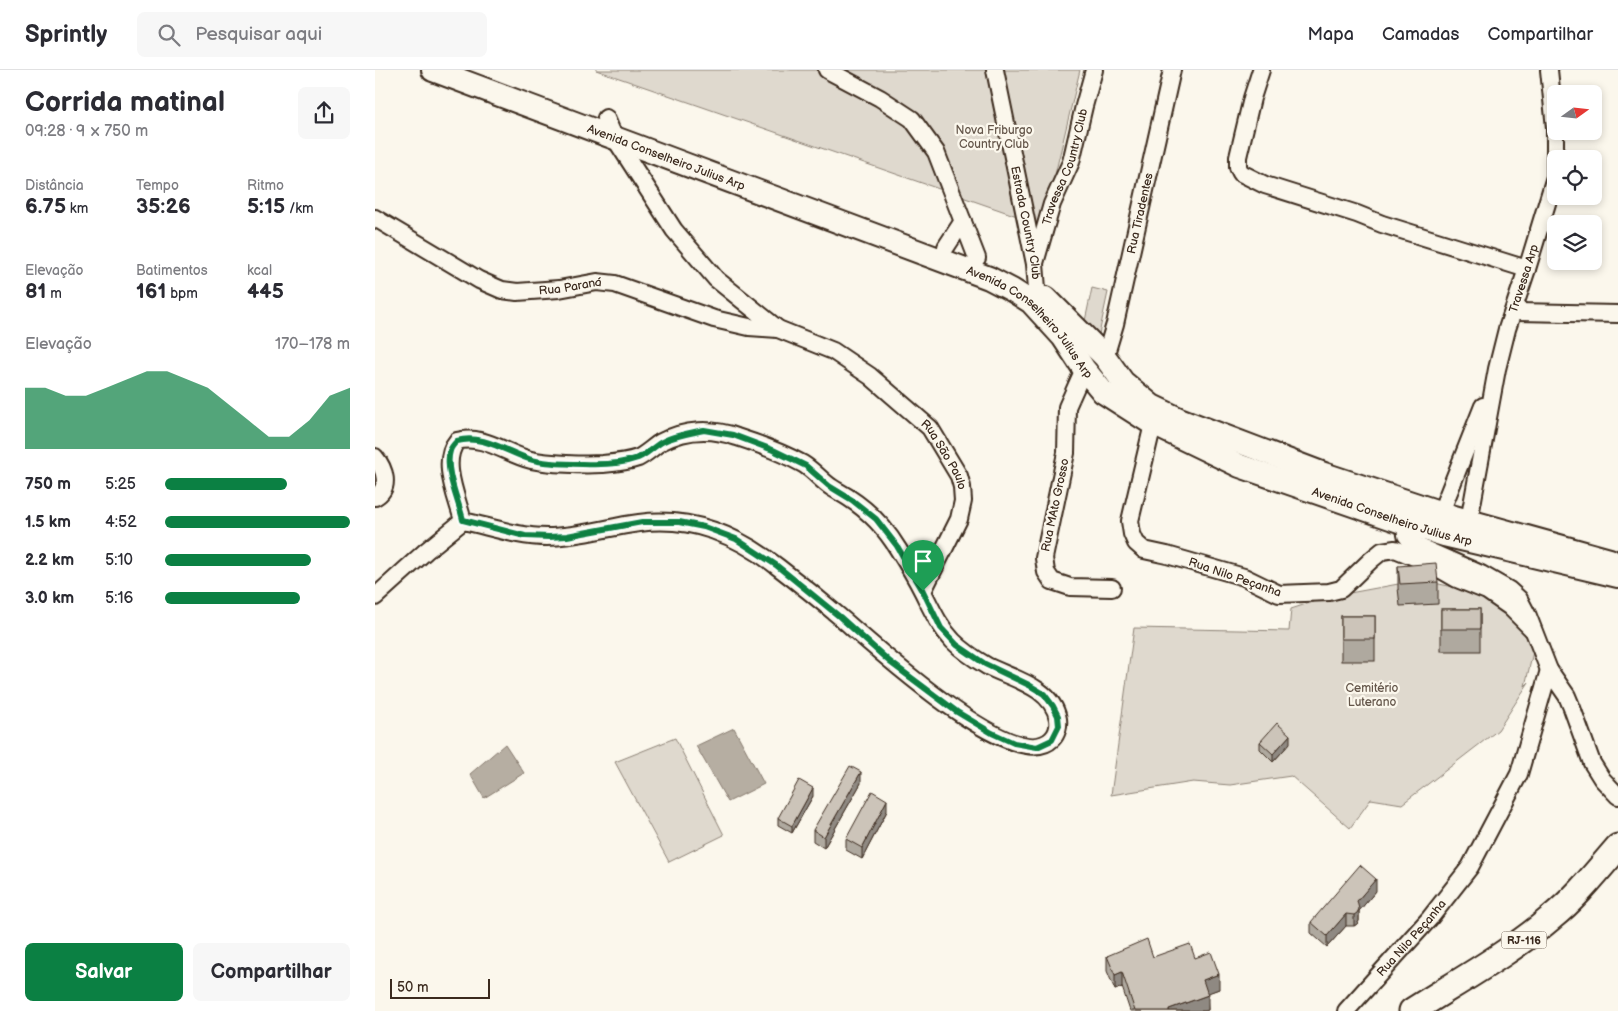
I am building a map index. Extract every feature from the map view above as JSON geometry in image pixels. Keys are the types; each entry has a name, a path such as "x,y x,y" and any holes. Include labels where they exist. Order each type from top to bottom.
{"main road":[{"name":"Avenida Conselheiro Julius Arp","path":"433,70 610,127 977,258 1008,272 1037,289 1105,357 1123,382 1152,406 1179,419 1325,474 1441,512 1618,562"},
{"name":"Avenida Conselheiro Julius Arp","path":"469,70 989,278 1031,302 1063,337 1085,370 1103,392 1153,424 1239,466 1405,523 1457,538 1618,576"},
{"name":"RJ-116","path":"1412,1011 1525,938 1554,916 1618,847"},
{"name":"RJ-116","path":"1444,1011 1536,951 1550,939 1618,866"}],"street":[{"path":"827,70 880,98 911,119 936,152 977,258"},
{"name":"Estrada Country Club","path":"995,70 1035,264 1037,289"},
{"name":"Travessa Country Club","path":"1035,264 1052,204 1071,162 1094,70"},
{"name":"Rua Tiradentes","path":"1105,357 1117,315 1172,70"},
{"path":"1261,70 1252,98 1238,157 1238,167 1241,173 1265,185 1391,227 1527,269"},
{"name":"Travessa Arp","path":"1469,521 1497,369 1507,329 1555,177 1555,128 1549,70"},
{"name":"Rua São Paulo","path":"610,127 675,230 716,279 778,329 833,351 870,376 930,428 959,476 963,501 959,518 923,591"},
{"name":"Rua Paraná","path":"375,218 479,280 502,290 517,292 559,289 597,282 615,284 714,319 749,327 778,329"},
{"path":"946,247 963,221"},
{"path":"1513,312 1618,314"},
{"name":"Travessa Arp","path":"1441,512 1497,369"},
{"name":"Rua MAto Grosso","path":"1085,370 1067,407 1066,453 1044,558 1046,572 1052,581 1070,587 1112,588"},
{"name":"Rua Nilo Peçanha","path":"1153,424 1130,521 1131,534 1136,543 1144,550 1175,557 1244,578 1279,594 1329,592 1341,589 1382,551 1395,549 1429,563 1457,579 1487,591 1509,607 1532,629"},
{"path":"704,430 733,435 773,450 806,466 829,486 852,500 876,519 897,546 923,591 941,628 957,645 985,664 1044,694 1058,716 1059,726 1052,740 1037,747 1014,743 992,733 957,712 890,662 840,617 776,565 736,539 704,527 679,522 642,522 567,536 549,537 525,536 463,520 454,488 449,452 457,441 466,438 479,440 531,460 601,464 640,457 663,442 680,435 704,430"},
{"path":"375,458 381,465 386,479 383,490 375,497"},
{"path":"375,597 463,520"},
{"name":"Rua Nilo Peçanha","path":"1405,523 1406,536 1413,544 1481,574 1509,590 1519,599 1528,616 1549,670 1567,696 1592,764 1602,779 1618,796"},
{"name":"Rua Nilo Peçanha","path":"1346,1011 1430,918 1470,867 1519,774 1549,670"}],"green space":[{"name":"Nova Friburgo Country Club","path":"596,70 1080,70 1043,225"},
{"path":"1092,288 1108,292 1098,339 1085,321"},
{"name":"Cemitério Luterano","path":"1420,580 1477,592 1521,621 1533,652 1525,686 1529,682 1498,730 1402,804 1371,799 1350,828 1291,776 1230,785 1193,782 1111,795 1134,628 1289,631 1291,609 1328,597"},
{"path":"675,738 724,835 669,862 615,762"}],"shaded area":[{"path":"734,728 764,784 728,802 696,746"},
{"path":"505,744 524,773 484,798 470,774"}],"building":[{"path":"1436,563 1438,582 1400,584 1398,566"},
{"path":"1441,609 1480,609 1480,629 1441,629"},
{"path":"1341,616 1375,616 1375,639 1341,639"},
{"path":"1277,723 1290,735 1273,754 1260,742"},
{"path":"850,766 861,772 824,837 813,830"},
{"path":"799,780 813,788 792,826 778,818"},
{"path":"872,791 887,800 862,848 846,839"},
{"path":"1360,865 1376,879 1357,901 1359,909 1357,913 1354,915 1346,914 1327,936 1311,922"},
{"path":"1147,939 1153,957 1190,944 1195,958 1211,952 1219,974 1203,980 1208,995 1169,1009 1169,1011 1135,1011 1122,972 1115,975 1107,956"}],"route":[{"path":"704,430 733,435 773,450 806,466 829,486 852,500 876,519 897,546 923,591 941,628 957,645 985,664 1044,694 1058,716 1059,726 1052,740 1037,747 1014,743 992,733 957,712 890,662 840,617 776,565 736,539 704,527 679,522 642,522 567,536 549,537 525,536 463,520 450,471 449,452 457,441 466,438 479,440 531,460 601,464 640,457 663,442 680,435 704,430"}]}
